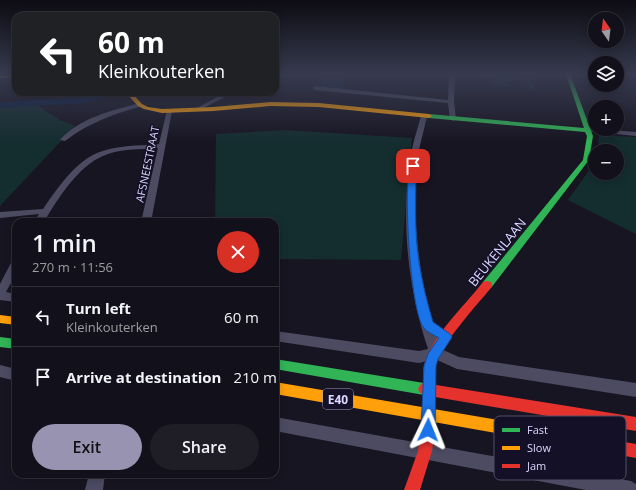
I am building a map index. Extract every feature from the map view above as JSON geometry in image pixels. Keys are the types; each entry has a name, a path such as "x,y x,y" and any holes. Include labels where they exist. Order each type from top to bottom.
{"main road":[{"path":"132,97 140,105 154,110 196,110 293,104 319,105 453,119 588,130"},
{"name":"BEUKENLAAN","path":"576,97 588,130"},
{"name":"BEUKENLAAN","path":"412,490 425,451 428,430 430,366 436,353 446,337 581,168 586,160 590,142 589,136"},
{"path":"0,319 12,320"},
{"path":"0,342 12,344"},
{"name":"E40","path":"279,365 587,416"},
{"name":"E40","path":"279,389 494,427"},
{"name":"E40","path":"626,422 636,424"},
{"name":"E40","path":"626,449 636,451"}],"street":[{"path":"196,110 222,97"},
{"path":"401,97 451,102"},
{"path":"451,97 453,119"},
{"path":"63,140 79,127 93,120 140,105"},
{"name":"AFSNEESTRAAT","path":"147,218 169,111"},
{"path":"424,116 413,166 412,206 414,260 420,296 428,325 430,339 436,353"},
{"path":"624,133 636,134"},
{"path":"42,218 87,162 99,154 117,150 161,146"},
{"path":"0,215 46,211"},
{"path":"12,272 0,295 12,297"},
{"path":"428,325 446,337"},
{"path":"279,337 419,357 436,353 457,363 636,390"},
{"path":"0,371 12,374"},
{"path":"279,425 425,451 494,466"},
{"path":"94,490 96,478"},
{"path":"562,480 590,486 631,490"}],"green space":[{"path":"35,104 60,120 75,126 0,206 0,107"},
{"path":"285,130 412,138 401,260 279,260 279,218 215,218 216,134"},
{"path":"599,136 636,137 636,234 568,200 588,172 588,180 624,180 624,144 598,144"}],"waterway":[{"path":"0,105 84,100 97,97"}],"traffic: fast":[{"path":"487,285 586,160 590,136 576,97"},
{"path":"429,116 588,130"},
{"path":"0,342 12,344"},
{"path":"279,365 424,389"}],"traffic: slow":[{"path":"132,97 140,105 146,108 162,111 213,109 270,104 319,105 429,116"},
{"path":"0,319 12,320"},
{"path":"279,389 494,426"}],"traffic: jam":[{"path":"412,490 425,451 428,430 430,366 448,334 487,285"},
{"path":"424,389 588,416"},
{"path":"626,422 636,424"},
{"path":"626,449 636,451"}],"route":[{"path":"413,166 412,206 414,260 420,296 428,325 446,337 433,358 430,366 428,430"}]}
